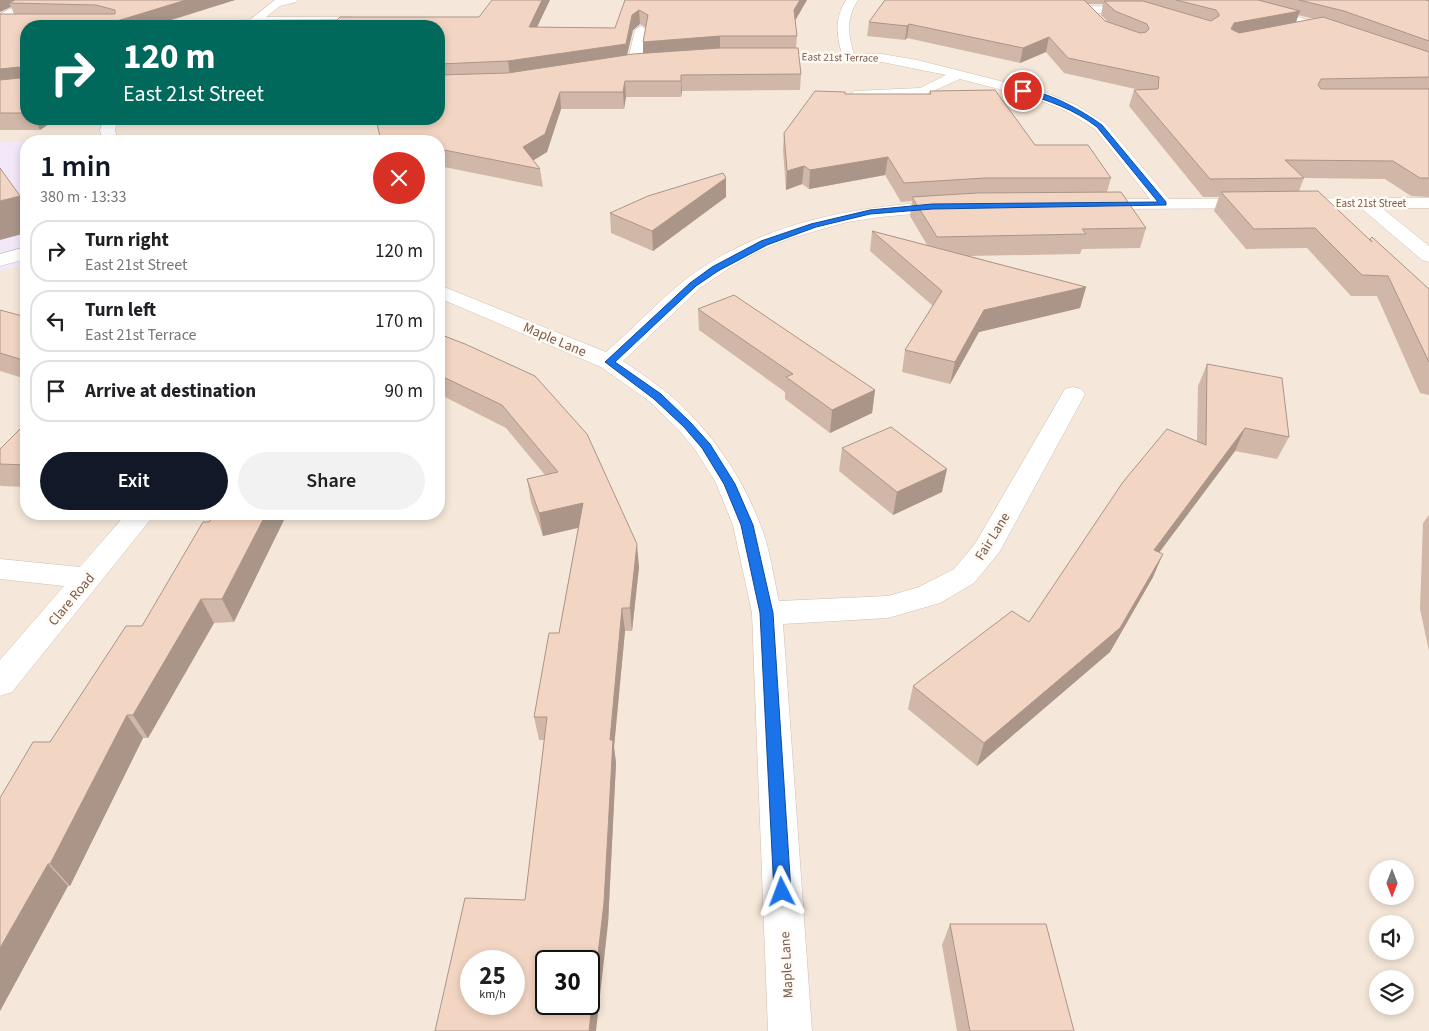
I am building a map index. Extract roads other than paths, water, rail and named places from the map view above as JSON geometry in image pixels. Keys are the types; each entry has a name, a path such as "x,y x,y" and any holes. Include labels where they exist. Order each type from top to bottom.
{"street":[{"path":"0,19 36,0"},
{"path":"256,20 276,3 292,0"},
{"path":"849,57 842,26 844,14 852,0"},
{"path":"1245,3 1346,33"},
{"path":"1073,7 1086,10 1152,12"},
{"path":"1086,10 1106,30 1119,35"},
{"path":"0,23 18,23"},
{"path":"1292,31 1319,26"},
{"path":"634,64 641,30"},
{"name":"East 21st Terrace","path":"750,57 849,57 900,61 958,74 1060,102 1088,117 1100,126 1164,204"},
{"path":"617,67 652,62"},
{"path":"859,94 922,92 958,74"},
{"path":"1365,203 1429,256"},
{"name":"East 21st Street","path":"1075,204 1429,203"},
{"path":"609,362 693,284 736,256 764,243 814,225 870,212 966,205"},
{"path":"0,260 20,255"},
{"name":"Maple Lane","path":"445,293 609,362 657,396 682,419 706,447 729,484 747,525 767,613 790,1031"},
{"name":"Fair Lane","path":"767,613 888,607 930,595 964,576 986,552 1073,394"},
{"name":"Clare Road","path":"0,683 136,520"},
{"path":"0,569 88,578"}]}
